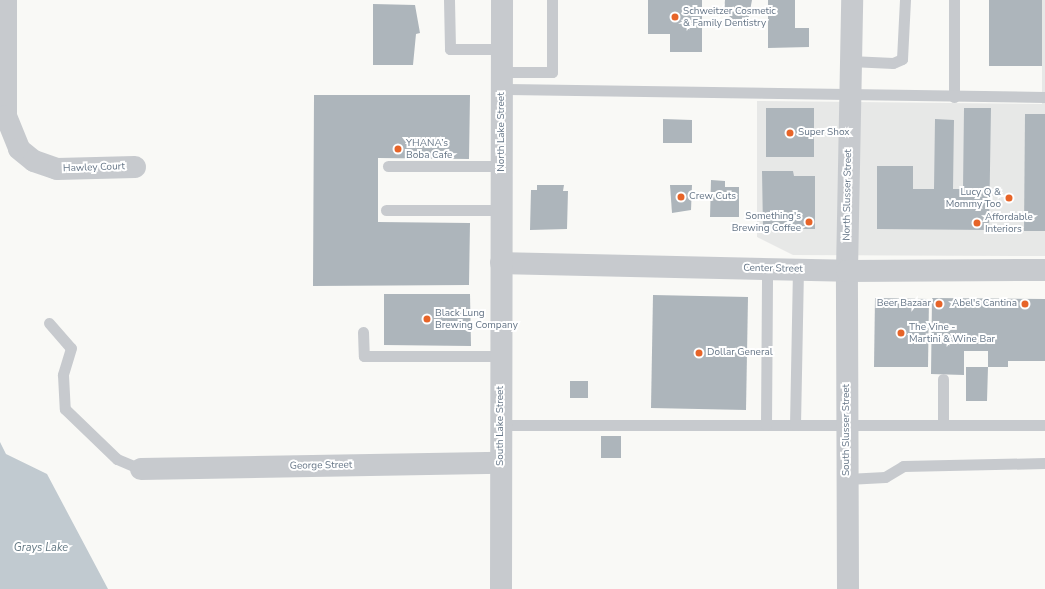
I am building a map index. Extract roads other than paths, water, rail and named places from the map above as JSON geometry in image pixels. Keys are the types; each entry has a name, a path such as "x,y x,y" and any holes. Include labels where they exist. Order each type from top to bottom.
{"street":[{"name":"Hawley Court","path":"6,0 6,116 19,149 34,161 57,169 135,167"},
{"name":"North Lake Street","path":"502,0 502,263"},
{"name":"North Slusser Street","path":"847,270 852,0"},
{"name":"Center Street","path":"502,263 767,269 1045,270"},
{"name":"South Lake Street","path":"502,263 502,589"},
{"name":"South Slusser Street","path":"847,270 848,589"},
{"name":"George Street","path":"141,469 502,463"}],"lane":[{"path":"449,0 450,49 502,49"},
{"path":"502,81 552,72 552,0"},
{"path":"850,61 893,63 902,59 904,0"},
{"path":"954,0 954,97"},
{"path":"502,81 850,96 1045,97"},
{"path":"388,166 502,166"},
{"path":"386,210 502,210"},
{"path":"766,425 767,269"},
{"path":"795,425 798,269"},
{"path":"49,323 71,348 63,375 65,409 117,459 141,469"},
{"path":"363,332 364,356 502,356"},
{"path":"943,379 943,424"},
{"path":"502,425 1045,425"},
{"path":"847,479 886,478 903,466 1045,463"}],"water":[{"name":"Grays Lake","path":"0,442 6,454 47,474 108,589 0,589"}],"place":[{"name":"Schweitzer Cosmetic & Family Dentistry","path":"675,17"},
{"name":"Super Shox","path":"790,133"},
{"name":"YHANA’s Boba Cafe","path":"398,149"},
{"name":"Crew Cuts","path":"681,197"},
{"name":"Lucy Q & Mommy Too","path":"1009,198"},
{"name":"Something's Brewing Coffee","path":"809,222"},
{"name":"Affordable Interiors","path":"977,223"},
{"name":"Beer Bazaar","path":"939,304"},
{"name":"Abel's Cantina","path":"1025,304"},
{"name":"Black Lung Brewing Company","path":"427,319"},
{"name":"The Vine - Martini & Wine Bar","path":"901,333"},
{"name":"Dollar General","path":"699,353"}]}
